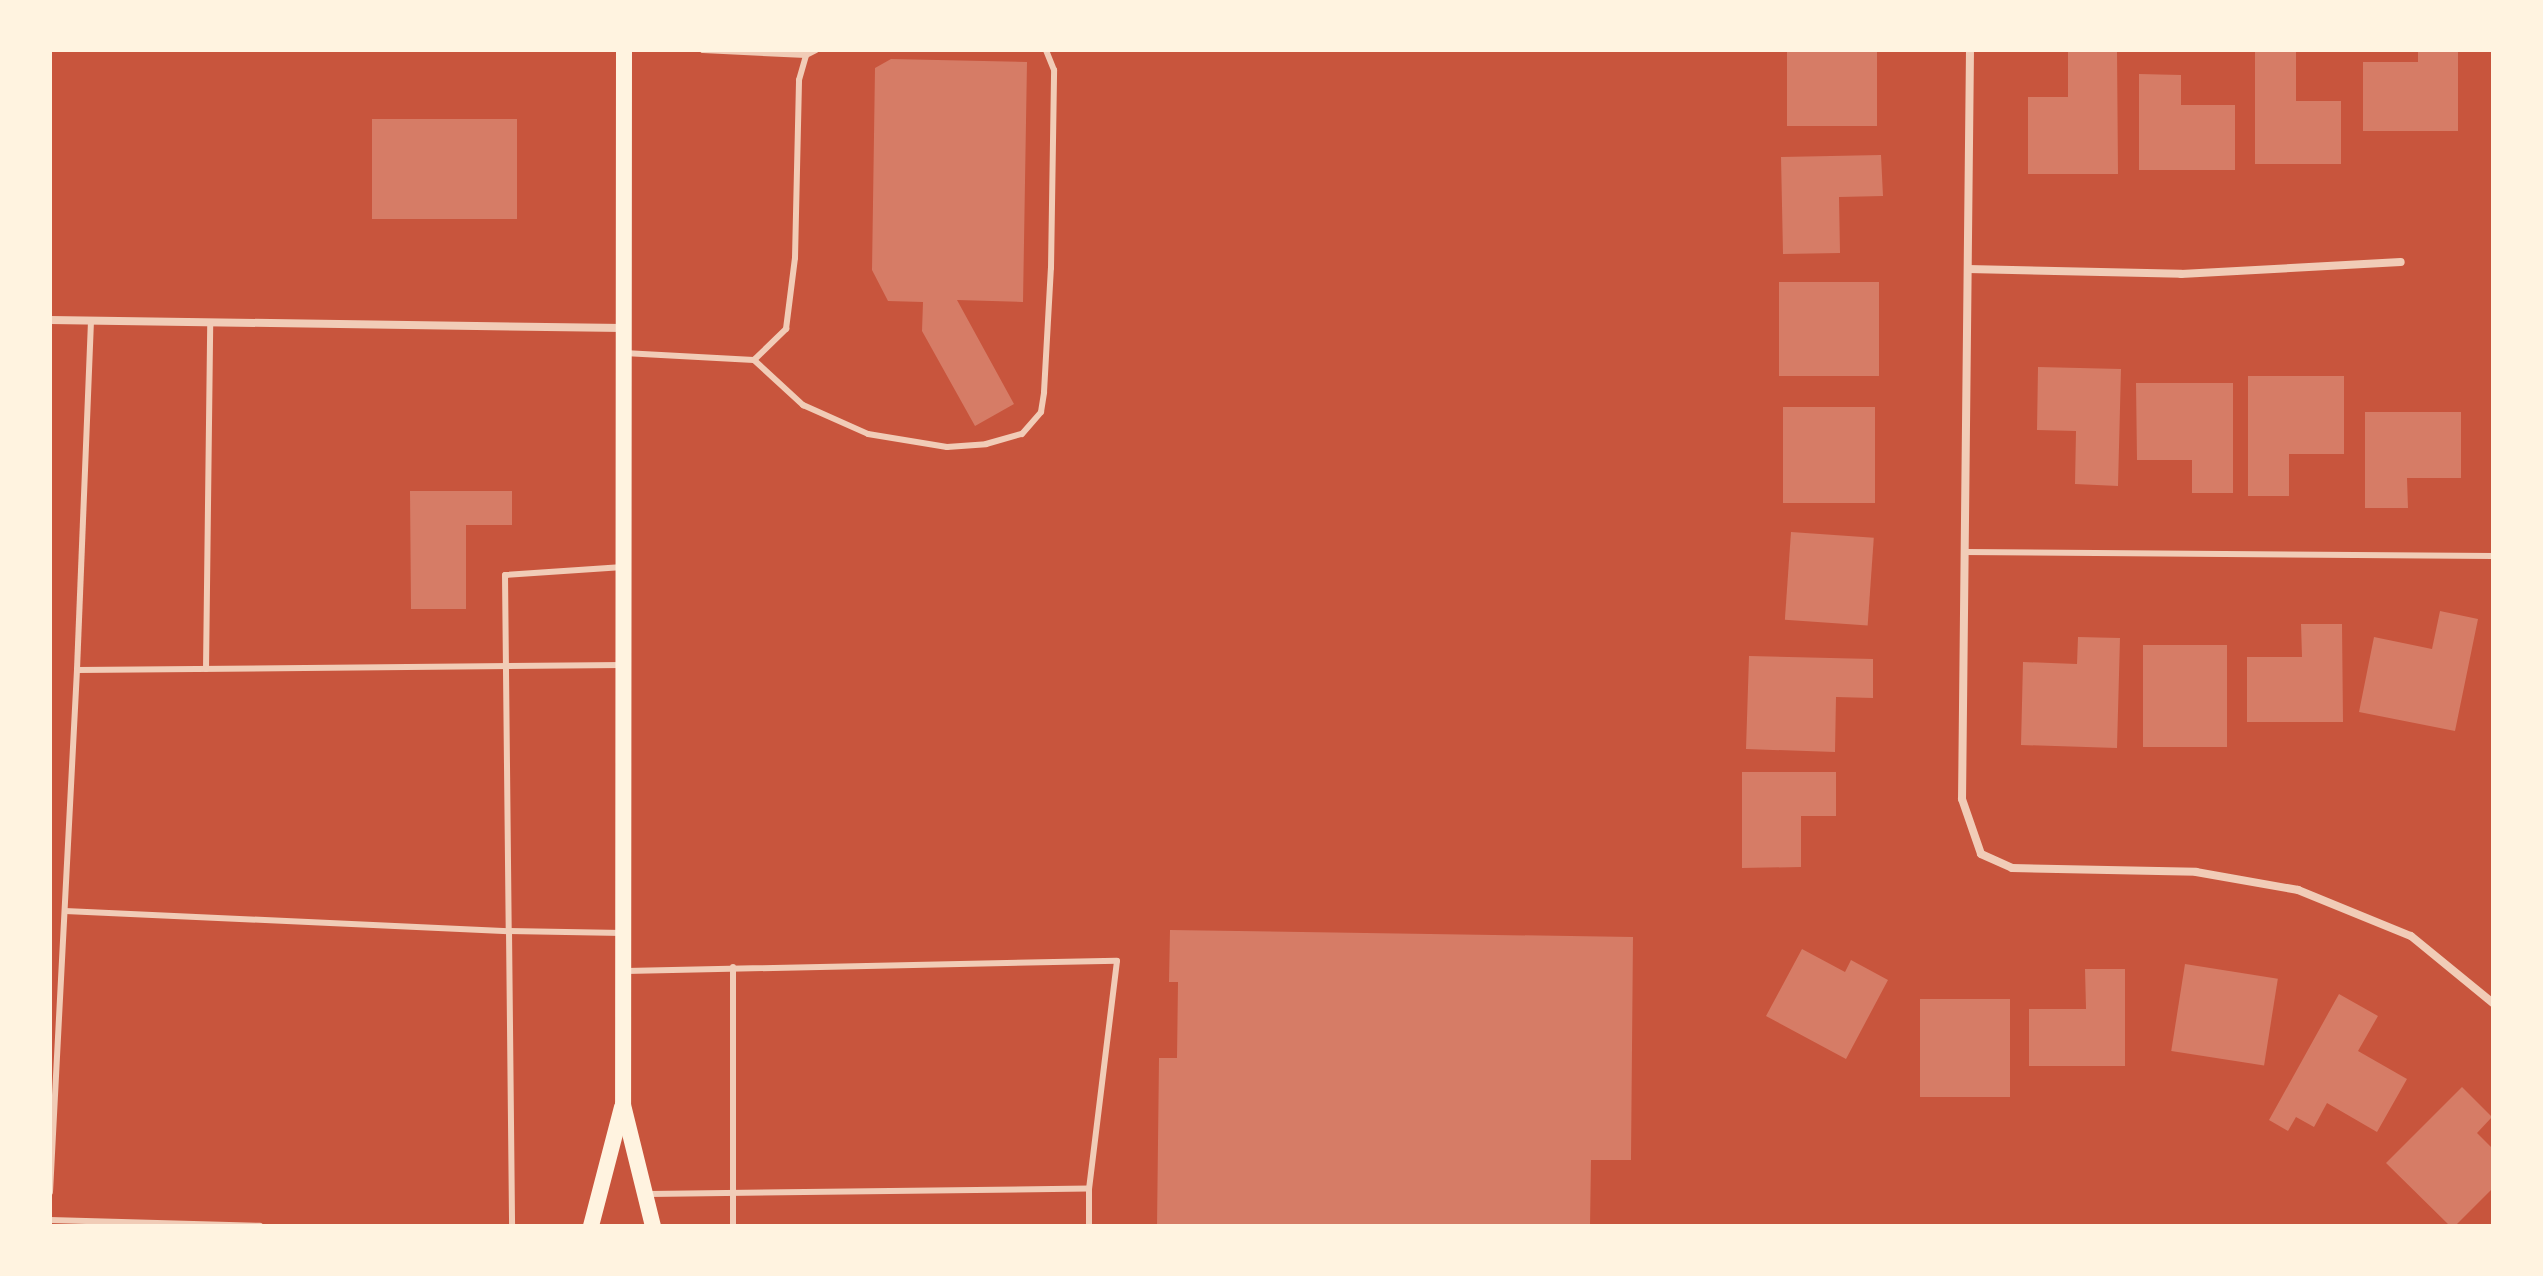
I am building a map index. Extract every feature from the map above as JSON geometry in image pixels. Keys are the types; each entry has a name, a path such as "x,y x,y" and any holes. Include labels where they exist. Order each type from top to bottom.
{"main road":[{"path":"624,50 623,1105 653,1226"},
{"path":"591,1226 623,1105"}],"street":[{"path":"1970,50 1962,799 1981,854 2012,868 2196,872 2298,890 2411,936 2493,1003"},
{"path":"1968,269 2181,274 2401,262"},
{"path":"50,320 624,328"}],"lane":[{"path":"703,50 806,55 816,50"},
{"path":"624,353 754,360 803,405 868,434 947,447 986,444 1022,434 1041,412 1044,392 1051,268 1054,70 1046,50"},
{"path":"754,360 786,329 795,258 799,80 806,55"},
{"path":"50,1192 77,670 91,321"},
{"path":"206,669 210,323"},
{"path":"1965,552 2493,556"},
{"path":"512,1226 505,575 624,567"},
{"path":"77,670 623,665"},
{"path":"65,911 509,931 623,933"},
{"path":"623,971 1117,961 1089,1189 1089,1226"},
{"path":"733,967 733,1226"},
{"path":"645,1194 1089,1189"},
{"path":"50,1220 260,1226"}],"building":[{"path":"1787,50 1877,50 1877,126 1787,126"},
{"path":"2068,50 2117,50 2118,174 2028,174 2028,97 2068,97"},
{"path":"2255,50 2296,50 2296,101 2341,101 2341,164 2255,164"},
{"path":"2418,50 2458,50 2458,131 2363,131 2363,62 2418,62"},
{"path":"891,59 1027,62 1023,302 957,300 1014,404 975,426 922,331 923,302 888,301 872,270 875,68"},
{"path":"2139,74 2181,75 2181,105 2235,105 2235,170 2139,170"},
{"path":"372,119 517,119 517,219 372,219"},
{"path":"1881,155 1883,196 1839,197 1840,253 1783,254 1781,157"},
{"path":"1779,282 1879,282 1879,376 1779,376"},
{"path":"2038,367 2121,369 2118,486 2075,484 2076,431 2037,430"},
{"path":"2248,376 2344,376 2344,454 2289,454 2289,496 2248,496"},
{"path":"2136,383 2233,383 2233,493 2192,493 2192,460 2137,460"},
{"path":"1783,407 1875,407 1875,503 1783,503"},
{"path":"2365,412 2461,412 2461,478 2407,478 2408,508 2365,508"},
{"path":"410,491 512,491 512,525 466,525 466,609 411,609"},
{"path":"1791,532 1874,538 1868,626 1785,620"},
{"path":"2440,611 2478,619 2455,731 2359,712 2374,637 2432,649"},
{"path":"2301,624 2342,624 2343,722 2247,722 2247,657 2302,657"},
{"path":"2078,637 2120,638 2117,748 2021,745 2023,662 2077,664"},
{"path":"2143,645 2227,645 2227,747 2143,747"},
{"path":"1749,656 1873,659 1873,698 1836,697 1835,752 1746,749"},
{"path":"1742,772 1836,772 1836,816 1801,816 1801,867 1742,868"},
{"path":"1170,930 1633,937 1631,1160 1591,1160 1590,1226 1157,1226 1159,1058 1177,1058 1178,982 1169,982"},
{"path":"1802,949 1845,972 1851,960 1888,980 1846,1059 1766,1016"},
{"path":"2185,964 2278,979 2264,1066 2171,1051"},
{"path":"2085,969 2125,969 2125,1066 2029,1066 2029,1009 2086,1009"},
{"path":"2339,994 2378,1016 2358,1051 2407,1079 2377,1132 2327,1103 2314,1127 2296,1117 2288,1131 2269,1120"},
{"path":"1920,999 2010,999 2010,1097 1920,1097"},
{"path":"2462,1087 2492,1117 2477,1133 2493,1149 2493,1188 2455,1226 2450,1226 2386,1163"}]}
